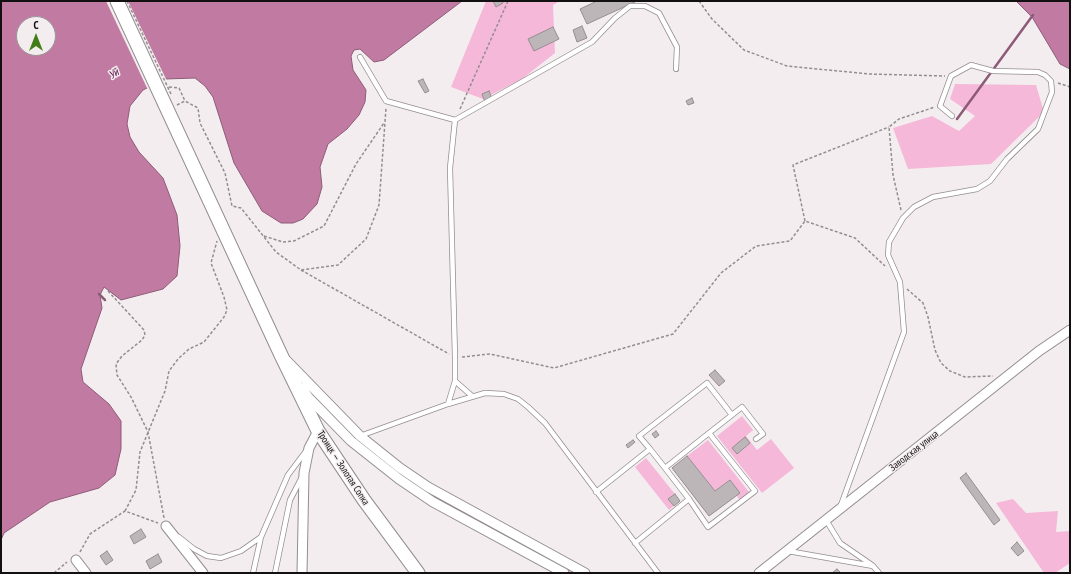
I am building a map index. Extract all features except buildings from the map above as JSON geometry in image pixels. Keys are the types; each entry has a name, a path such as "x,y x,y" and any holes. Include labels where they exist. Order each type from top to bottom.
{"street":[{"name":"Троицк — Золотая Сопка","path":"117,1 167,93 281,355 318,431 364,500 418,573"},
{"name":"Заводская улица","path":"759,573 1040,351 1070,330"},
{"path":"281,355 360,436 428,487 585,573"},
{"path":"281,355 309,398 351,441 400,479 433,502 564,573"},
{"path":"302,573 304,473 309,448 318,431"},
{"path":"166,526 203,573"},
{"path":"76,560 86,573"}],"lane":[{"path":"360,56 386,101 455,120 592,42 615,18 630,6 645,6 659,12 678,47 676,69"},
{"path":"840,509 904,332 900,282 888,255 889,242 903,218 914,207 933,197 977,189 990,181 1007,159 1038,129 1052,92 1051,81 1045,75 1038,72 993,72 971,65 951,76 940,106 952,116"},
{"path":"448,404 454,381 456,357 450,168 455,120"},
{"path":"454,381 472,396"},
{"path":"709,433 755,491 708,527 689,499 640,436 707,383 732,415"},
{"path":"360,436 472,396 485,393 504,394 518,399 545,423 658,573"},
{"path":"665,468 742,407 763,434 756,439"},
{"path":"253,573 261,537 288,475 309,448"},
{"path":"596,492 650,450"},
{"path":"275,573 290,500 304,473"},
{"path":"635,543 689,499"},
{"path":"826,520 840,543 873,566 877,573"},
{"path":"166,526 194,549 207,556 221,558 241,551 261,537"},
{"path":"788,551 873,566"}],"path":[{"path":"127,1 167,93"},
{"path":"455,120 508,1"},
{"path":"699,1 712,19 744,50 787,66 869,74 951,76"},
{"path":"1051,81 1070,87"},
{"path":"167,93 172,86 179,88 185,101 198,108 200,123 225,173 232,206 241,208 276,252 301,270 456,357 490,354 554,368 673,334 722,273 756,246 790,241 805,222"},
{"path":"177,105 185,101"},
{"path":"301,270 338,264 366,239 379,205 386,101"},
{"path":"805,222 793,165 890,127 899,119 940,106"},
{"path":"264,236 283,242 294,241 324,226 356,164 385,121"},
{"path":"890,127 893,175 903,218"},
{"path":"805,222 855,238 893,274 897,275"},
{"path":"54,573 67,562 76,560 90,534 106,522 125,511 136,490 140,452 165,391 169,372 178,358 189,349 204,342 224,317 227,310 224,297 211,263 217,239"},
{"path":"900,282 923,303 928,317 935,350 942,363 950,372 965,377 1011,375"},
{"path":"108,291 144,330 145,335 142,340 122,356 116,364 117,376 132,397 148,432 166,526"},
{"path":"125,511 166,526"}],"shaded area":[{"path":"486,1 560,1 553,5 555,53 522,79 483,99 451,87"},
{"path":"955,84 1036,85 1044,112 991,164 908,169 893,128 932,116 959,131 975,116 950,99"},
{"path":"742,416 753,430 746,436 757,450 771,439 794,468 762,493 717,436"},
{"path":"354,436 387,461 579,573 569,573 412,486 352,438"},
{"path":"708,440 749,492 740,500 736,495 739,492 730,480 715,491 687,456"},
{"path":"646,458 675,494 669,499 674,506 669,510 635,467"},
{"path":"1013,499 1026,513 1058,511 1056,532 1070,531 1070,563 1055,573 1044,573 996,503"}],"water":[{"name":"Уй","path":"1,1 462,1 384,60 374,62 360,49 354,50 351,56 353,70 366,90 365,102 359,115 347,129 328,144 320,167 322,187 317,204 303,219 293,223 281,223 262,211 234,163 213,97 205,86 195,78 165,79 143,90 130,106 127,124 130,137 139,152 163,178 177,215 180,246 177,276 163,289 121,300 104,287 100,295 102,308 81,369 83,382 109,404 121,421 121,449 115,475 99,488 50,502 4,533 1,540"},
{"path":"1016,1 1070,1 1070,69 1060,64 1032,17"}],"pier":[{"path":"106,1 128,1 167,81 148,90"}],"waterway":[{"path":"957,119 1033,15"},
{"path":"99,294 105,300"}]}
